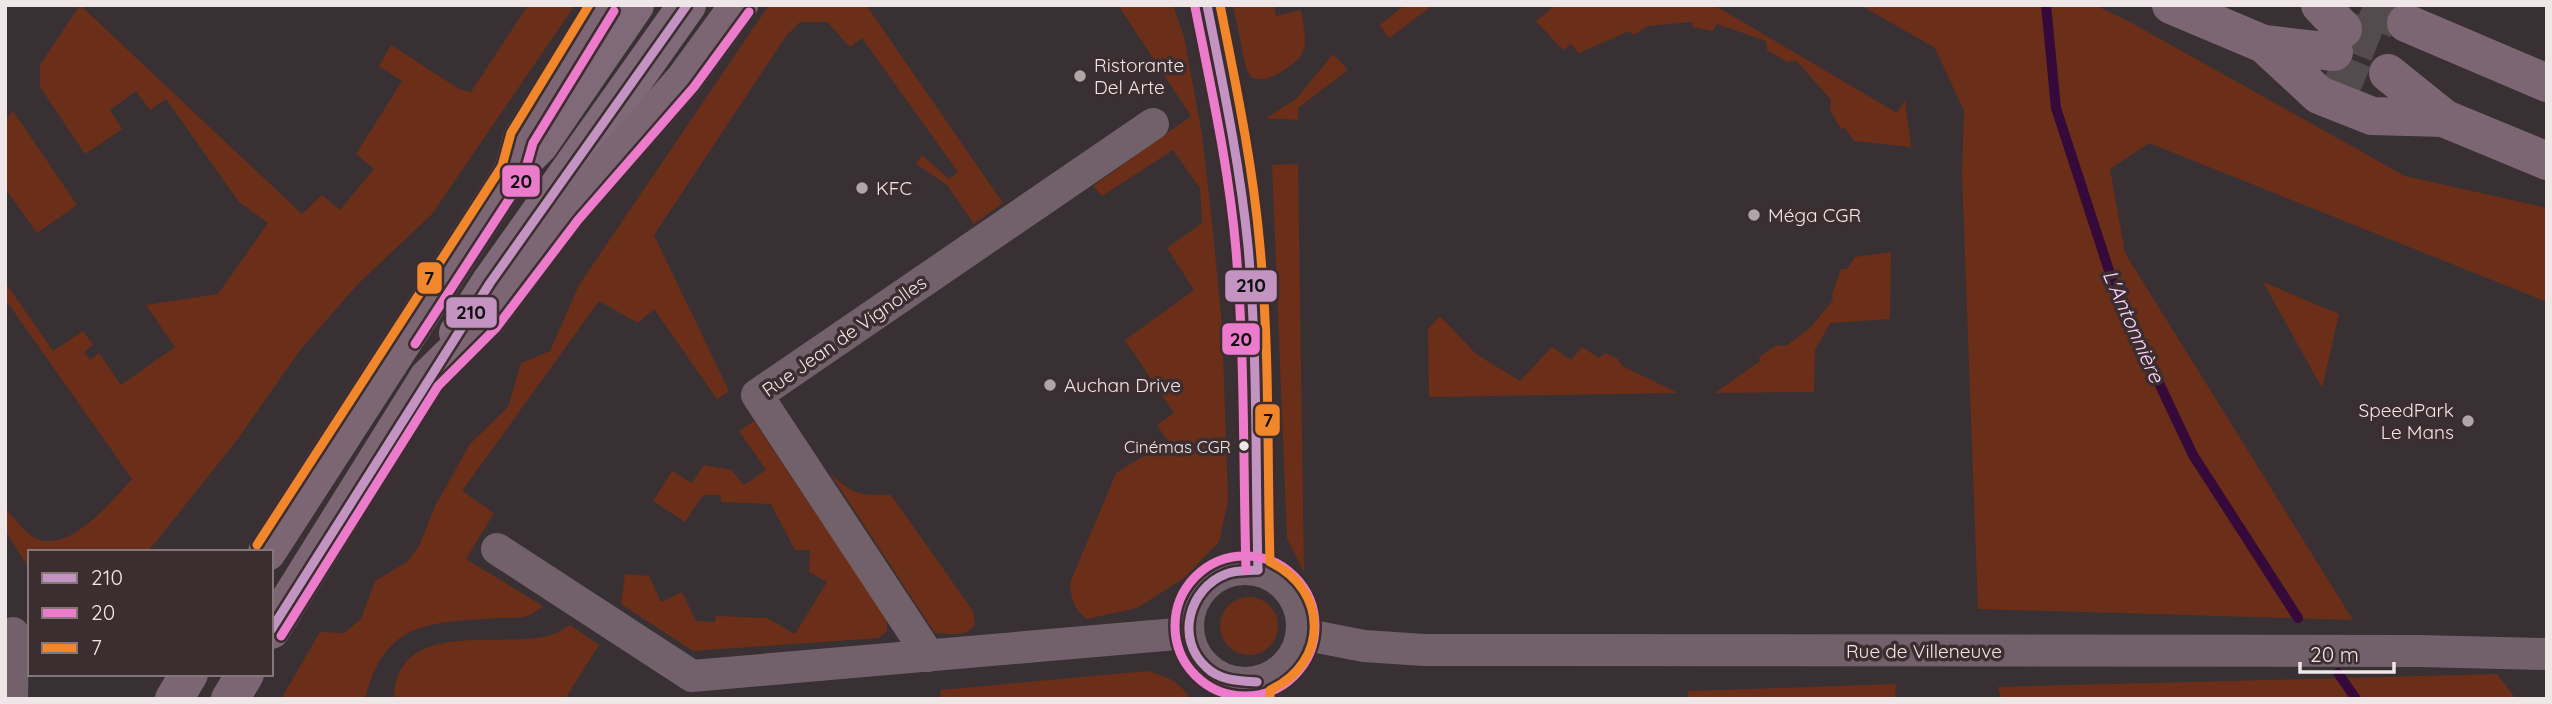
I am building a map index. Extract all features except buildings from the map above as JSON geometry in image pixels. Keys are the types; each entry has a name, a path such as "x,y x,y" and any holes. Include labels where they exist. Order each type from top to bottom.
{"highway":[{"path":"268,550 513,171 522,138 604,5"},
{"path":"273,627 428,378 487,320 568,212 685,79 739,5"},
{"path":"2171,5 2264,44 2319,95 2372,116 2444,118 2547,161"},
{"path":"2264,44 2331,39"},
{"path":"2403,42 2444,118"},
{"path":"2403,42 2468,50 2547,83"},
{"path":"174,699 188,676"},
{"path":"230,699 244,676"}],"main road":[{"path":"513,171 539,145 635,5"},
{"path":"428,378 490,283 687,5"}],"street":[{"path":"1207,5 1235,143 1248,246 1254,363 1258,570"},
{"name":"Rue Jean de Vignolles","path":"929,656 757,395 1153,124"},
{"path":"497,549 692,676 1188,634"},
{"path":"1258,570 1277,577 1292,591 1300,609 1302,634 1290,663 1258,691 1216,676 1201,662 1188,634 1192,606 1206,584 1223,572 1258,570"},
{"path":"12,699 13,633"},
{"name":"Rue de Villeneuve","path":"1302,634 1364,646 1424,650 2419,651 2547,654"}],"shaded area":[{"path":"80,5 302,214 322,195 340,210 374,169 356,154 402,81 379,66 391,45 459,89 471,92 528,5 575,5 432,214 357,285 301,349 237,440 155,543 148,550 28,550 28,567 5,530 5,509 24,530 37,539 50,541 63,538 76,532 102,512 132,479 5,299 5,282 53,351 83,331 93,345 84,352 90,360 99,353 121,385 175,347 146,305 218,294 268,223 239,202 166,99 150,110 136,91 110,110 122,129 85,154 40,87 40,65"},
{"path":"769,5 866,5 1003,203 974,224 947,185 916,164 922,155 949,179 958,172 862,38 850,47 827,22 800,22 786,36 654,235 729,391 717,399 654,309 638,323 599,301 462,491 494,513 466,559 543,606 522,617 451,622 413,631 398,640 385,654 374,673 365,699 281,699 320,632 344,633 361,619 375,581 408,561 419,546 435,506 470,444 508,407 521,363 550,351 579,285"},
{"path":"1118,5 1173,5 1184,37 1202,135 1222,325 1228,500 1219,542 1184,578 1137,608 1087,619 1074,604 1070,583 1116,473 1168,441 1157,425 1174,413 1125,340 1194,290 1167,248 1202,223 1200,188 1173,150 1102,196 1093,186 1191,116"},
{"path":"1233,5 1274,5 1276,16 1301,10 1305,40 1302,54 1290,66 1269,78 1252,78 1246,68"},
{"path":"1405,5 1433,5 1389,38 1380,25"},
{"path":"1556,5 1714,5 1897,113 1905,100 1911,147 1854,141 1845,128 1841,129 1830,110 1831,100 1797,61 1787,62 1767,50 1766,41 1717,24 1712,31 1693,27 1692,22 1648,26 1634,35 1629,31 1579,53 1571,44 1563,50 1536,21"},
{"path":"1860,5 2095,5 2405,176 2547,208 2547,302 2149,143 2110,169 2125,253 2353,620 1978,609 1962,174 1964,111 1935,48"},
{"path":"1333,54 1348,70 1298,108 1298,120 1266,118 1296,99"},
{"path":"13,111 77,205 37,233 5,188 5,121"},
{"path":"1298,164 1304,572 1287,538 1272,165"},
{"path":"1891,252 1890,319 1830,323 1815,350 1814,392 1715,393 1760,361 1759,357 1777,345 1786,346 1810,328 1833,300 1832,294 1841,269 1847,269 1855,257"},
{"path":"2263,282 2339,314 2322,388"},
{"path":"1440,316 1476,354 1520,381 1552,347 1571,360 1582,347 1599,358 1605,353 1618,359 1622,366 1678,393 1429,397 1428,329"},
{"path":"754,421 887,620 887,631 879,638 693,651 621,604 625,574 649,576 661,602 682,592 696,621 715,622 716,616 767,618 795,634 827,582 809,572 810,550 795,550 771,504 721,502 721,495 703,495 685,522 653,501 672,471 692,483 704,465 731,470 744,485 766,470 739,431"},
{"path":"830,473 858,493 891,495 973,611 975,624 971,629 957,634 935,633"},
{"path":"1249,597 1260,599 1273,610 1278,626 1276,637 1265,650 1249,655 1238,653 1225,642 1220,626 1222,615 1233,602"},
{"path":"570,625 599,645 565,699 394,699 399,673 412,656 431,646 480,640 530,639 551,635"},
{"path":"1148,671 1177,684 1190,699 941,699 940,690"},
{"path":"2497,674 2516,699 2001,699 1998,687"},
{"path":"1896,684 1895,699 1688,699 1688,691"}],"waterway":[{"name":"L'Antonnière","path":"2046,5 2056,108 2116,292 2193,455 2298,618"},
{"name":"L'Antonnière","path":"2338,673 2356,699"}],"tunnel":[{"path":"2363,5 2406,23"},
{"path":"2343,29 2396,50"},
{"path":"2328,70 2381,92"}],"transit line":[{"name":"7","path":"257,545 502,166 511,133 589,5"},
{"name":"210","path":"273,627 490,283 687,5"},
{"name":"210","path":"1207,5 1236,155 1248,246 1255,368 1258,570"},
{"name":"7","path":"1220,5 1238,95 1260,247 1267,365 1270,562 1289,574 1303,590 1311,608 1314,626 1311,645 1303,663 1289,678 1270,690 1270,698"},
{"name":"20","path":"1195,7 1224,158 1236,250 1242,370 1246,570"},
{"name":"20","path":"415,344 523,178 533,143 614,11"},
{"name":"20","path":"281,636 438,386 496,328 578,220 694,87 749,12"},
{"name":"20","path":"1245,556 1272,562 1294,577 1309,599 1315,626 1309,653 1294,675 1272,690 1245,696 1218,690 1196,675 1181,653 1175,626 1181,599 1196,577 1218,562 1245,556"},
{"name":"210","path":"1257,682 1230,679 1211,672 1196,656 1189,629 1195,602 1213,581 1237,571 1258,570"}],"place":[{"name":"Ristorante Del Arte","path":"1080,76"},
{"name":"KFC","path":"862,188"},
{"name":"Méga CGR","path":"1754,215"},
{"name":"Auchan Drive","path":"1050,385"},
{"name":"SpeedPark Le Mans","path":"2468,421"},
{"name":"Cinémas CGR","path":"1244,446"}]}
